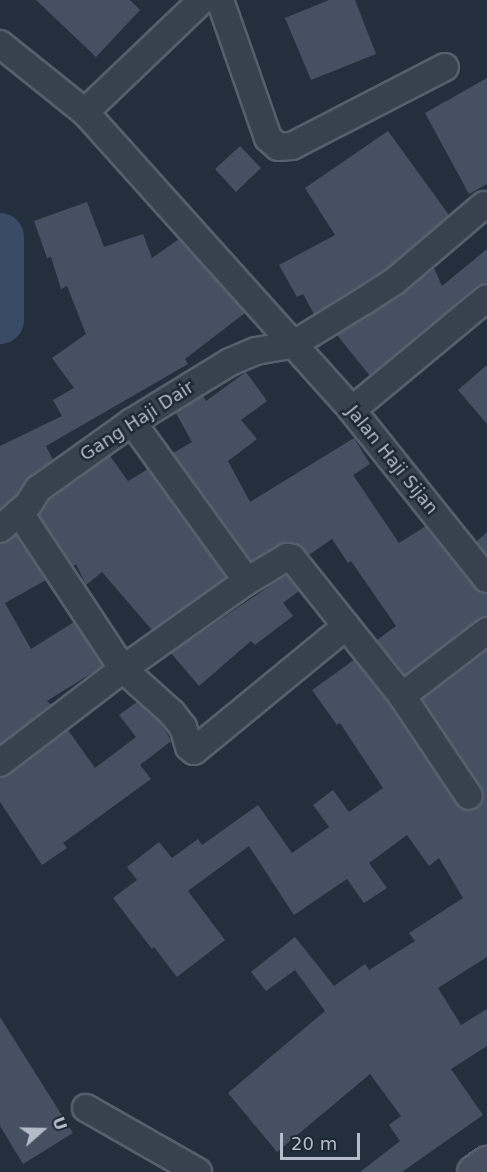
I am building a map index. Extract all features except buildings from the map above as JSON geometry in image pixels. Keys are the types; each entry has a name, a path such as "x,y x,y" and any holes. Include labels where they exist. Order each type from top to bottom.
{"main road":[{"path":"474,1172 487,1163"}],"street":[{"path":"85,112 202,0"},
{"path":"220,0 268,138 278,147 292,146 445,68"},
{"name":"Jalan Haji Sijan","path":"0,44 85,112 352,410 487,579"},
{"path":"294,344 395,281 484,205"},
{"path":"352,410 487,298"},
{"name":"Gang Haji Dair","path":"0,529 28,505 38,489 132,422 230,362 256,351 294,344"},
{"path":"132,422 247,581"},
{"path":"19,512 123,669 172,713 183,727 189,747 194,751 346,626"},
{"path":"0,763 123,669 247,581 283,558 292,558 402,696 469,796"},
{"path":"402,696 487,631"},
{"path":"86,1108 198,1172"}],"waterway":[{"path":"0,237 0,320"}]}
